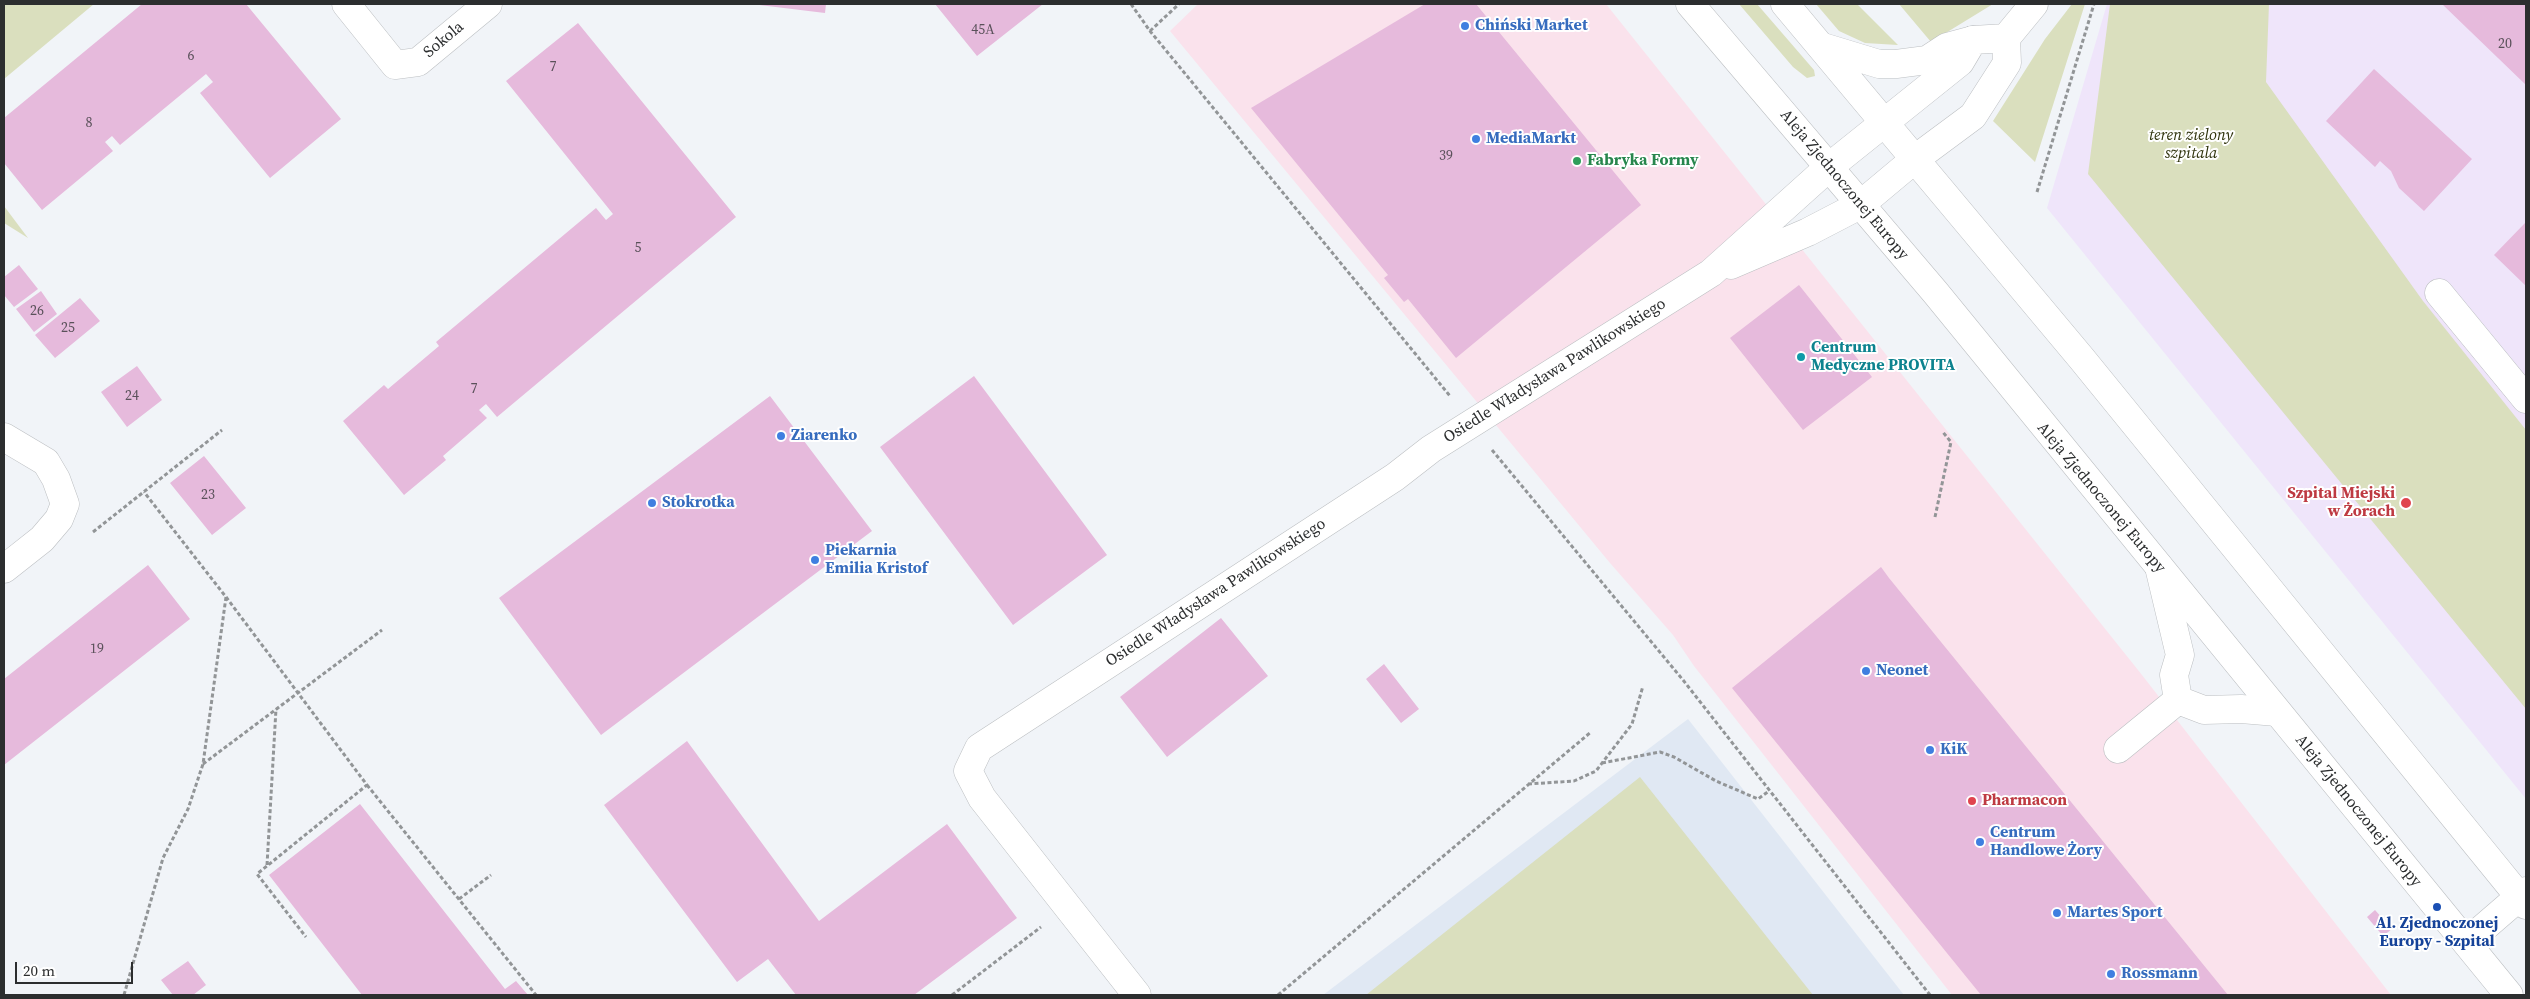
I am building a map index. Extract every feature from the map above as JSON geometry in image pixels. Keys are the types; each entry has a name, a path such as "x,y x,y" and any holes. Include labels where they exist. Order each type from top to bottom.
{"main road":[{"name":"Sokola","path":"346,4 395,65 418,62 488,4"},
{"name":"Aleja Zjednoczonej Europy","path":"1690,4 1935,292 2509,995"},
{"path":"1786,4 2082,359 2524,898 2466,942"},
{"path":"1822,47 1879,64 1927,60 1947,46 1973,40 2006,38 2034,4"},
{"name":"Osiedle Władysława Pawlikowskiego","path":"1137,995 982,798 968,771 979,748 1394,477 1431,449 1712,273 1808,232 1860,205 1915,159 1973,116 2007,63 2006,38"},
{"name":"Osiedle Władysława Pawlikowskiego","path":"1712,273 1829,167 1884,121 1903,110 1960,62 1973,40"},
{"path":"2440,293 2526,399"},
{"path":"4,437 46,462 56,479 65,504 59,519 42,539 4,569"},
{"path":"2159,567 2180,655 2174,675 2178,700"},
{"path":"2178,700 2204,710 2241,709 2277,712"},
{"path":"2118,749 2178,700"}],"path":[{"path":"1131,4 1150,31 1472,423 1483,440 1683,680 1930,995"},
{"path":"1150,31 1180,4"},
{"path":"2037,192 2094,4"},
{"path":"90,534 222,430"},
{"path":"1935,517 1950,442 1942,431"},
{"path":"144,492 226,597 367,785 536,995"},
{"path":"124,995 163,858 188,809 203,764 226,597"},
{"path":"203,764 382,630"},
{"path":"1528,784 1574,781 1596,771 1632,724 1643,686"},
{"path":"267,866 276,709"},
{"path":"1278,995 1591,732"},
{"path":"1602,763 1660,752 1674,756 1716,781 1758,799 1769,791"},
{"path":"306,937 257,874 367,785"},
{"path":"459,899 490,875"},
{"path":"952,995 1068,907"}],"shaded area":[{"path":"1198,4 1606,4 2142,675 2391,995 1952,995 1694,666 1673,635 1610,563 1170,31"},
{"name":"Szpital Miejski w Żorach","path":"2107,4 2526,4 2526,799 2047,208"},
{"path":"1688,719 1904,995 1323,995"}],"green space":[{"path":"4,4 94,4 4,79"},
{"path":"1739,4 1757,4 1814,70 1815,76 1807,78 1793,67"},
{"path":"1816,4 1857,4 1898,45 1865,43 1839,31"},
{"path":"1899,4 1993,4 1931,42"},
{"path":"2072,4 2085,4 2035,162 1993,121 2045,39"},
{"name":"teren zielony szpitala","path":"2110,4 2269,4 2266,82 2423,301 2526,430 2526,709 2088,174"},
{"path":"4,206 28,238 4,223"},
{"path":"1640,777 1813,995 1366,995"}],"building":[{"path":"142,4 246,4 341,119 270,178 200,93 213,82 206,74 120,145 112,136 105,142 113,151 42,210 4,163 4,118"},
{"path":"751,4 826,4 825,13"},
{"path":"935,4 1043,4 977,56"},
{"path":"1425,4 1476,4 1641,205 1456,358 1408,299 1404,302 1384,278 1388,275 1251,108"},
{"path":"2442,4 2526,4 2526,85"},
{"path":"578,23 736,217 497,417 486,404 479,410 487,418 443,456 446,460 404,495 343,421 384,385 388,389 439,346 436,342 596,208 606,220 613,214 506,81"},
{"path":"2374,69 2472,159 2424,211 2399,188 2391,171 2380,161 2375,167 2326,121"},
{"path":"2526,222 2526,286 2494,255"},
{"path":"19,265 38,289 14,307 4,295 4,277"},
{"name":"Centrum Medyczne PROVITA","path":"1799,285 1872,377 1803,430 1730,338"},
{"path":"41,291 57,314 34,332 16,309"},
{"path":"80,298 100,321 55,358 35,335"},
{"path":"137,366 162,400 127,427 101,392"},
{"path":"974,376 1107,555 1013,625 880,447"},
{"path":"770,396 872,531 601,735 499,598"},
{"path":"204,456 246,508 212,535 170,483"},
{"path":"148,565 190,619 4,765 4,679"},
{"name":"Centrum Handlowe Żory","path":"1881,567 2228,995 1981,995 1732,688"},
{"path":"1221,618 1268,676 1167,757 1120,697"},
{"path":"1384,664 1419,709 1401,723 1366,679"},
{"path":"687,741 819,921 947,824 1017,918 914,995 796,995 768,959 737,982 604,805"},
{"path":"360,804 505,989 516,981 528,995 362,995 269,875"},
{"path":"2375,910 2392,929 2383,936 2367,917"},
{"path":"188,961 206,985 193,995 173,995 161,980"}],"place":[{"name":"Chiński Market","path":"1465,26"},
{"name":"MediaMarkt","path":"1476,139"},
{"name":"Fabryka Formy","path":"1577,161"},
{"name":"Centrum Medyczne PROVITA","path":"1801,357"},
{"name":"Ziarenko","path":"781,436"},
{"name":"Stokrotka","path":"652,503"},
{"name":"Szpital Miejski w Żorach","path":"2406,503"},
{"name":"Piekarnia Emilia Kristof","path":"815,560"},
{"name":"Neonet","path":"1866,671"},
{"name":"KiK","path":"1930,750"},
{"name":"Pharmacon","path":"1972,801"},
{"name":"Centrum Handlowe Żory","path":"1980,842"},
{"name":"Al. Zjednoczonej Europy - Szpital","path":"2437,907"},
{"name":"Martes Sport","path":"2057,913"},
{"name":"Rossmann","path":"2111,974"}]}
